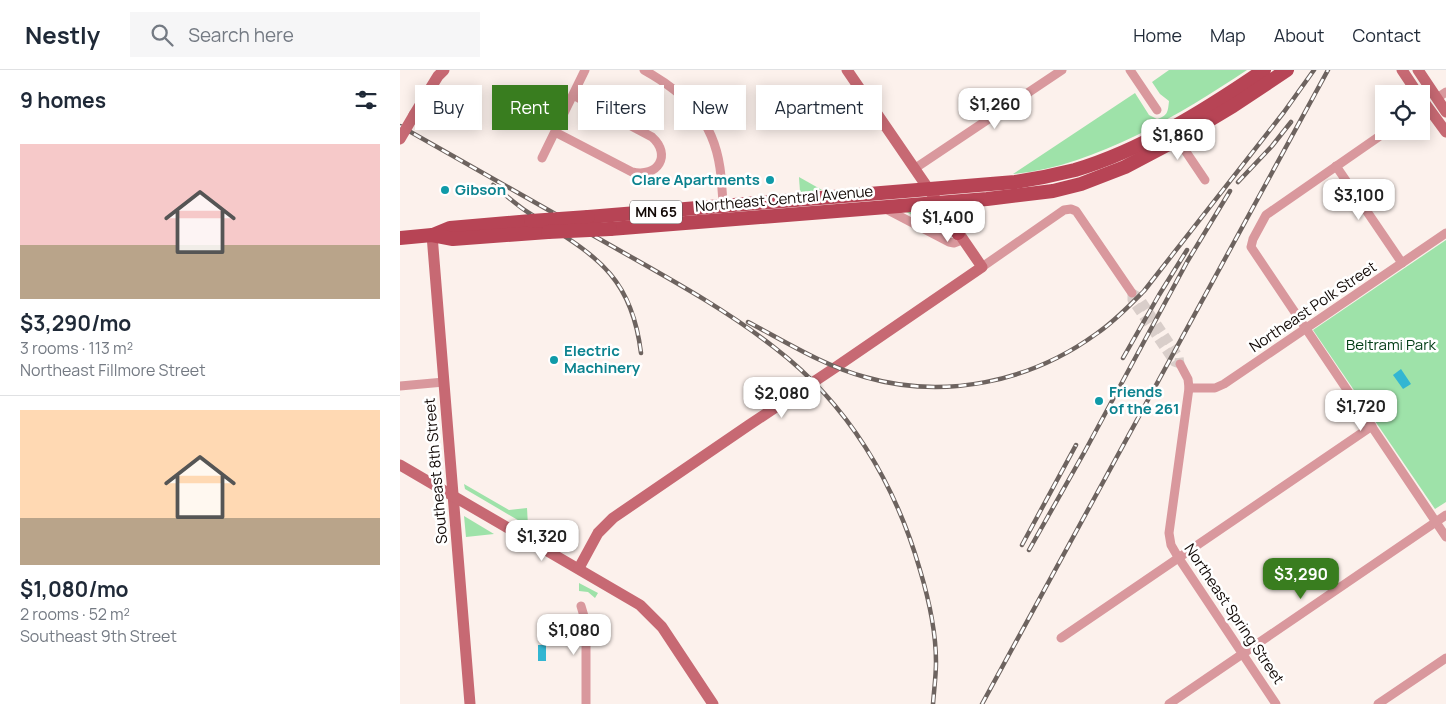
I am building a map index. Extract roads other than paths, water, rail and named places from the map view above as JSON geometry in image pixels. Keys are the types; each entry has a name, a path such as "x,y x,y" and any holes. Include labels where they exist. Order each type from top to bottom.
{"main road":[{"name":"Northeast Central Avenue","path":"400,238 432,235 450,228 588,217 724,214 882,207 1033,195 1081,184 1125,167 1264,70"},
{"name":"Northeast Central Avenue","path":"432,235 453,239 610,229 928,190 1015,182 1058,174 1174,134 1233,106 1288,70"},
{"path":"960,236 957,224 962,209 967,205 987,199"}],"street":[{"path":"400,139 438,76 444,70"},
{"path":"542,158 585,70"},
{"path":"914,170 1062,70"},
{"path":"1130,70 1157,110"},
{"path":"1402,70 1412,85"},
{"path":"1418,70 1442,95 1446,112"},
{"path":"649,71 687,100 709,129 717,154 724,214"},
{"path":"850,71 914,170 982,267"},
{"path":"555,132 632,172 641,174 649,172 657,167 661,161 662,152 652,137 573,95"},
{"path":"1430,110 1446,132"},
{"path":"1174,134 1205,180"},
{"path":"1375,139 1266,215 1253,239 1251,247 1446,537"},
{"path":"1336,166 1402,263"},
{"path":"882,207 950,242 954,243 960,236"},
{"path":"579,568 598,533 613,518 1064,210 1071,209 1076,211 1132,293"},
{"name":"Northeast Polk Street","path":"1189,388 1215,388 1224,384 1446,233"},
{"name":"Southeast 8th Street","path":"432,235 470,704"},
{"name":"Northeast Spring Street","path":"1180,364 1188,379 1189,388 1169,533 1172,548 1276,704"},
{"path":"400,386 444,382"},
{"path":"1061,638 1372,426"},
{"path":"400,465 579,568 650,613 662,627 714,704"},
{"path":"1170,704 1446,515"},
{"path":"581,606 586,623 586,704"},
{"path":"1378,704 1446,658"}],"water":[{"path":"1401,369 1411,384 1403,389 1393,375"},
{"path":"538,645 546,645 546,661 538,661"}],"tunnel":[{"path":"1132,293 1132,300 1174,362 1180,364"},
{"path":"1132,293 1139,297 1179,357 1180,364"}],"railway":[{"path":"748,322 835,367 895,384 925,387 985,382 1015,375 1043,364 1070,351 1103,329 1144,291 1284,112 1314,70"},
{"path":"982,704 1328,70"},
{"path":"1238,182 1272,146 1291,122"},
{"path":"400,126 715,306 775,348 825,394 866,447 897,506 910,538 926,593 933,627 936,650 933,704"},
{"path":"493,185 524,210 589,254 618,283 628,302 636,325 641,353"},
{"path":"1029,550 1187,262 1230,191"},
{"path":"1123,358 1187,250"},
{"path":"1022,545 1076,445"}],"place":[{"name":"Clare Apartments","path":"770,180"},
{"name":"Gibson","path":"445,190"},
{"name":"Electric Machinery","path":"554,360"},
{"name":"Friends of the 261","path":"1099,401"}],"park label":[{"name":"Beltrami Park","path":"1391,345"}]}
